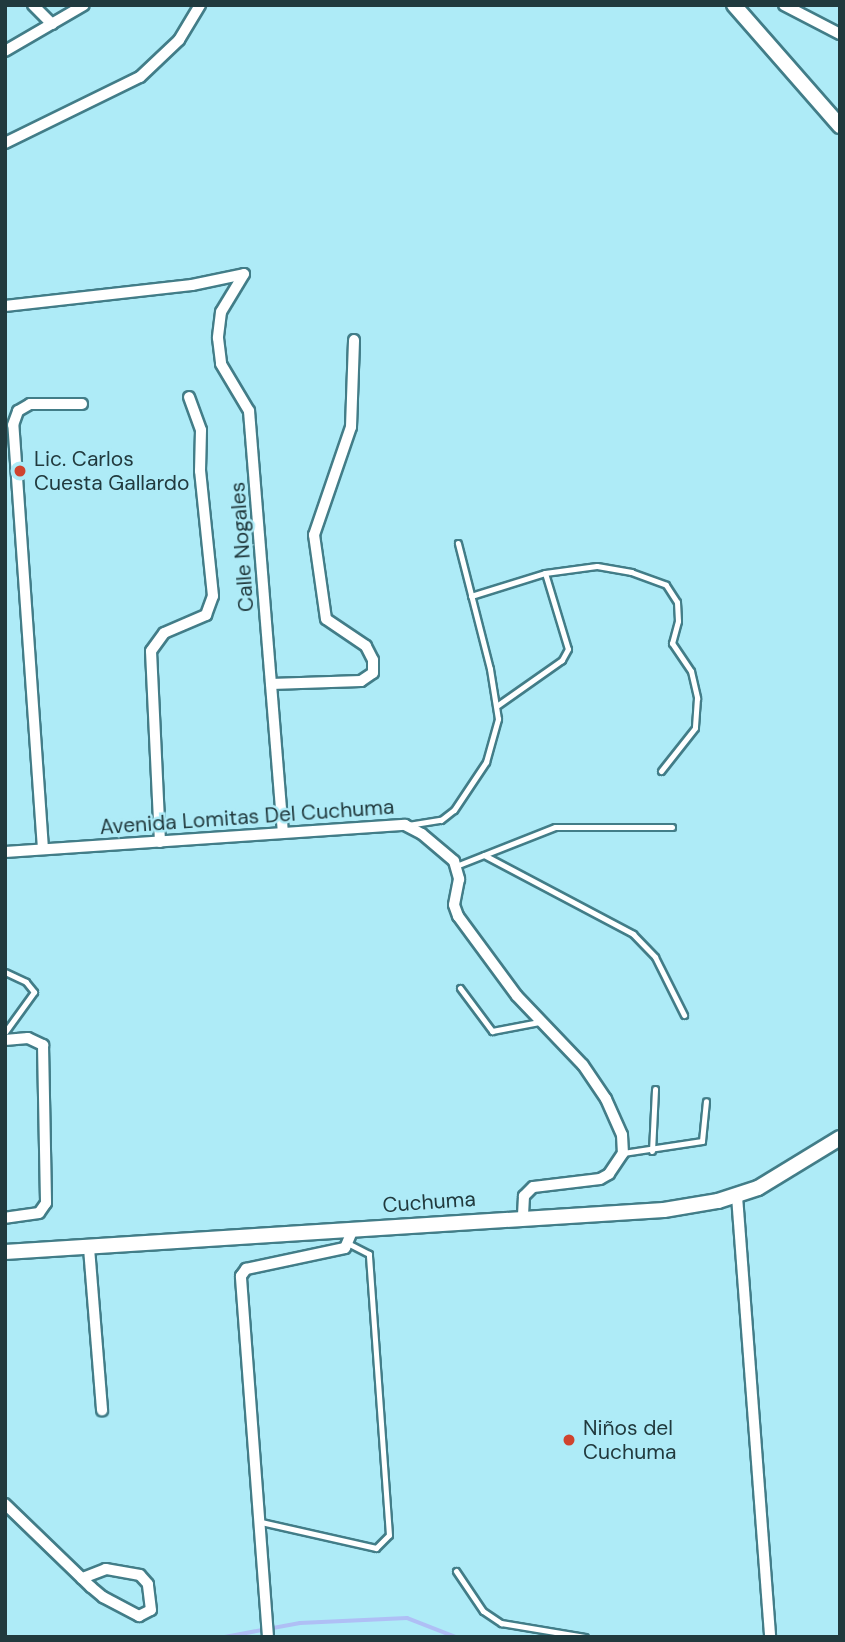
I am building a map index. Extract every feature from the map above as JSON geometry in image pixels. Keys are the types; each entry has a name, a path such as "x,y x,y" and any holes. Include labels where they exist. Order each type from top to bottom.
{"street":[{"path":"33,5 52,24"},
{"path":"5,51 84,5"},
{"path":"5,143 141,77 179,40 200,5"},
{"path":"734,5 840,126"},
{"path":"784,5 840,34"},
{"name":"Calle Nogales","path":"5,306 192,285 244,274 220,312 218,338 221,364 249,411 283,832"},
{"path":"271,684 361,681 373,673 373,660 366,646 326,619 314,535 351,427 354,340"},
{"path":"160,842 152,650 164,633 206,615 213,596 200,471 201,430 190,397"},
{"path":"43,849 9,424 18,411 30,404 82,404"},
{"name":"Avenida Lomitas Del Cuchuma","path":"5,852 405,825 448,855 456,866"},
{"path":"456,866 458,916 517,996 596,1083 614,1115 623,1153 615,1168 600,1179 533,1187 524,1196 523,1216"},
{"path":"5,1040 28,1038 43,1045 46,1203 39,1213 5,1218"},
{"name":"Cuchuma","path":"5,1252 523,1216 664,1210 737,1196 840,1138"},
{"path":"737,1196 770,1637"},
{"path":"268,1637 241,1276 246,1269 349,1244 353,1228"},
{"path":"89,1248 102,1410"},
{"path":"5,1504 82,1578 128,1612 139,1616 150,1610 148,1584 140,1575 106,1569 82,1578"}],"lane":[{"path":"405,825 441,820 454,810 486,762 498,705 458,543"},
{"path":"471,596 545,573 597,566 631,572 666,585 677,602 678,621 672,643 691,671 697,698 695,728 661,771"},
{"path":"498,705 567,655 545,573"},
{"path":"456,866 555,827 672,827"},
{"path":"484,855 633,934 655,957 684,1015"},
{"path":"5,972 26,982 34,992 5,1032"},
{"path":"460,988 492,1031 542,1022"},
{"path":"652,1150 655,1089"},
{"path":"623,1153 702,1140 706,1101"},
{"path":"261,1522 376,1548 389,1535 369,1254 349,1244"},
{"path":"456,1571 483,1611 500,1623 585,1637"}],"waterway":[{"path":"225,1637 300,1623 407,1618 456,1637"}],"place":[{"name":"Lic. Carlos Cuesta Gallardo","path":"20,471"},
{"name":"Niños del Cuchuma","path":"569,1440"}]}
